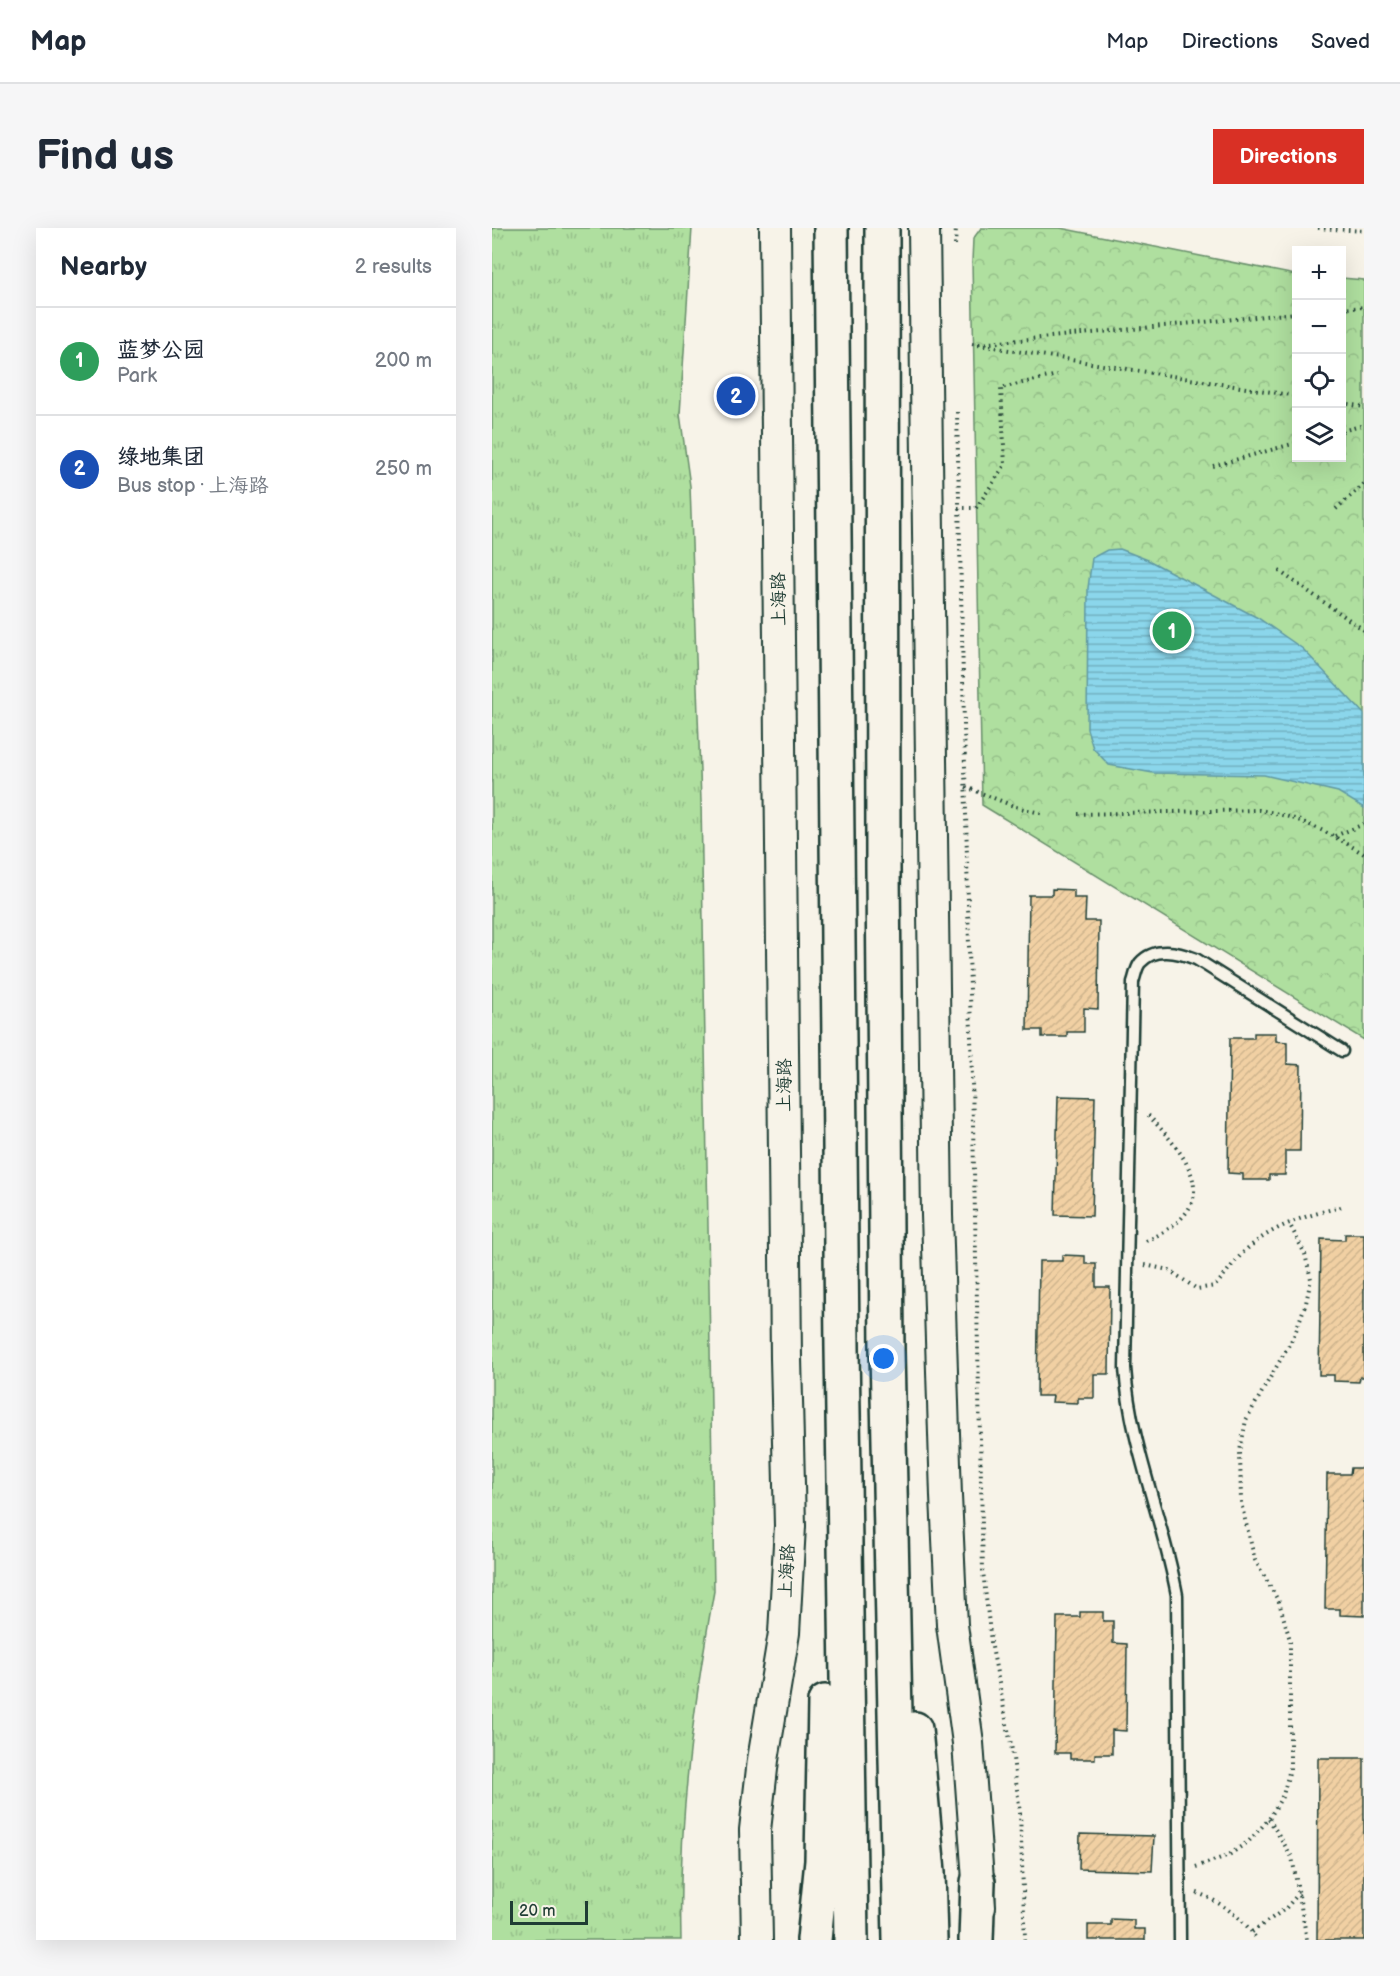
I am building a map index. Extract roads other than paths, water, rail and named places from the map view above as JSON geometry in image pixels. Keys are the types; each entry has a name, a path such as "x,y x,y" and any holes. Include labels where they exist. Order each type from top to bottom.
{"highway":[{"path":"831,228 850,1940"},
{"path":"882,228 882,869 887,1351 900,1940"},
{"path":"892,1547 919,1761 928,1872 930,1940"},
{"path":"822,1940 827,1648 845,1568"},
{"path":"814,1940 822,1861"},
{"path":"976,1940 978,1882"}],"main road":[{"name":"上海路","path":"757,1940 755,1830 763,1760 784,1633 790,1526 786,1346 775,228"},
{"path":"924,228 937,1215 945,1496 952,1624 968,1743 982,1940"}],"lane":[{"path":"1180,1940 1176,1595 1170,1557 1127,1402 1125,1368 1133,982 1139,964 1155,954 1176,951 1196,959 1342,1050"}],"water":[{"path":"1120,549 1148,560 1258,618 1303,649 1364,714 1364,808 1338,792 1264,775 1153,773 1109,765 1093,748 1087,729 1088,588 1092,558 1107,550"}],"place":[{"name":"绿地集团","path":"736,396"},
{"name":"蓝梦公园","path":"1172,631"}]}
